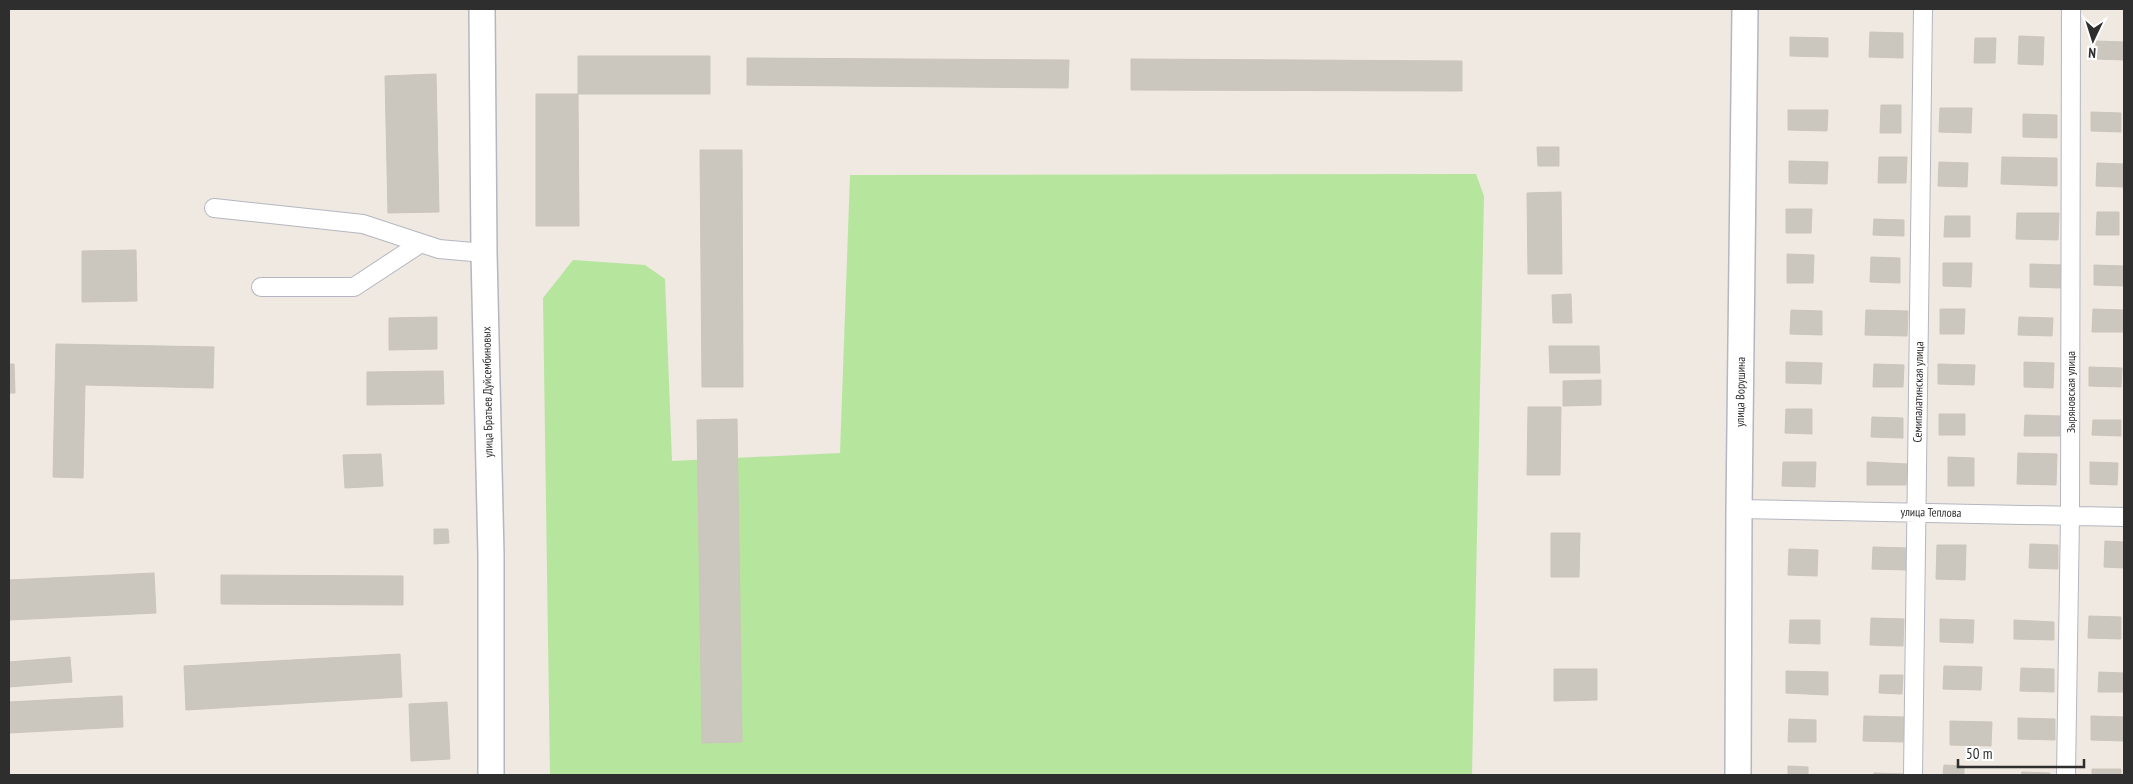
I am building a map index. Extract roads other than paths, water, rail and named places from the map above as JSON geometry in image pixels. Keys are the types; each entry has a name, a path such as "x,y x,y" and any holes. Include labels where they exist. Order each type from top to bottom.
{"street":[{"name":"улица Братьев Дуйсембиновых","path":"482,9 484,253 491,554 490,775"},
{"name":"улица Ворушина","path":"1738,775 1745,9"},
{"name":"Семипалатинская улица","path":"1913,775 1922,9"},
{"name":"Зыряновская улица","path":"2066,775 2070,515 2071,9"},
{"path":"214,208 363,224 439,249 484,253"},
{"path":"261,287 354,287 421,243"},
{"name":"улица Теплова","path":"1739,509 2070,515 2124,518"}]}
